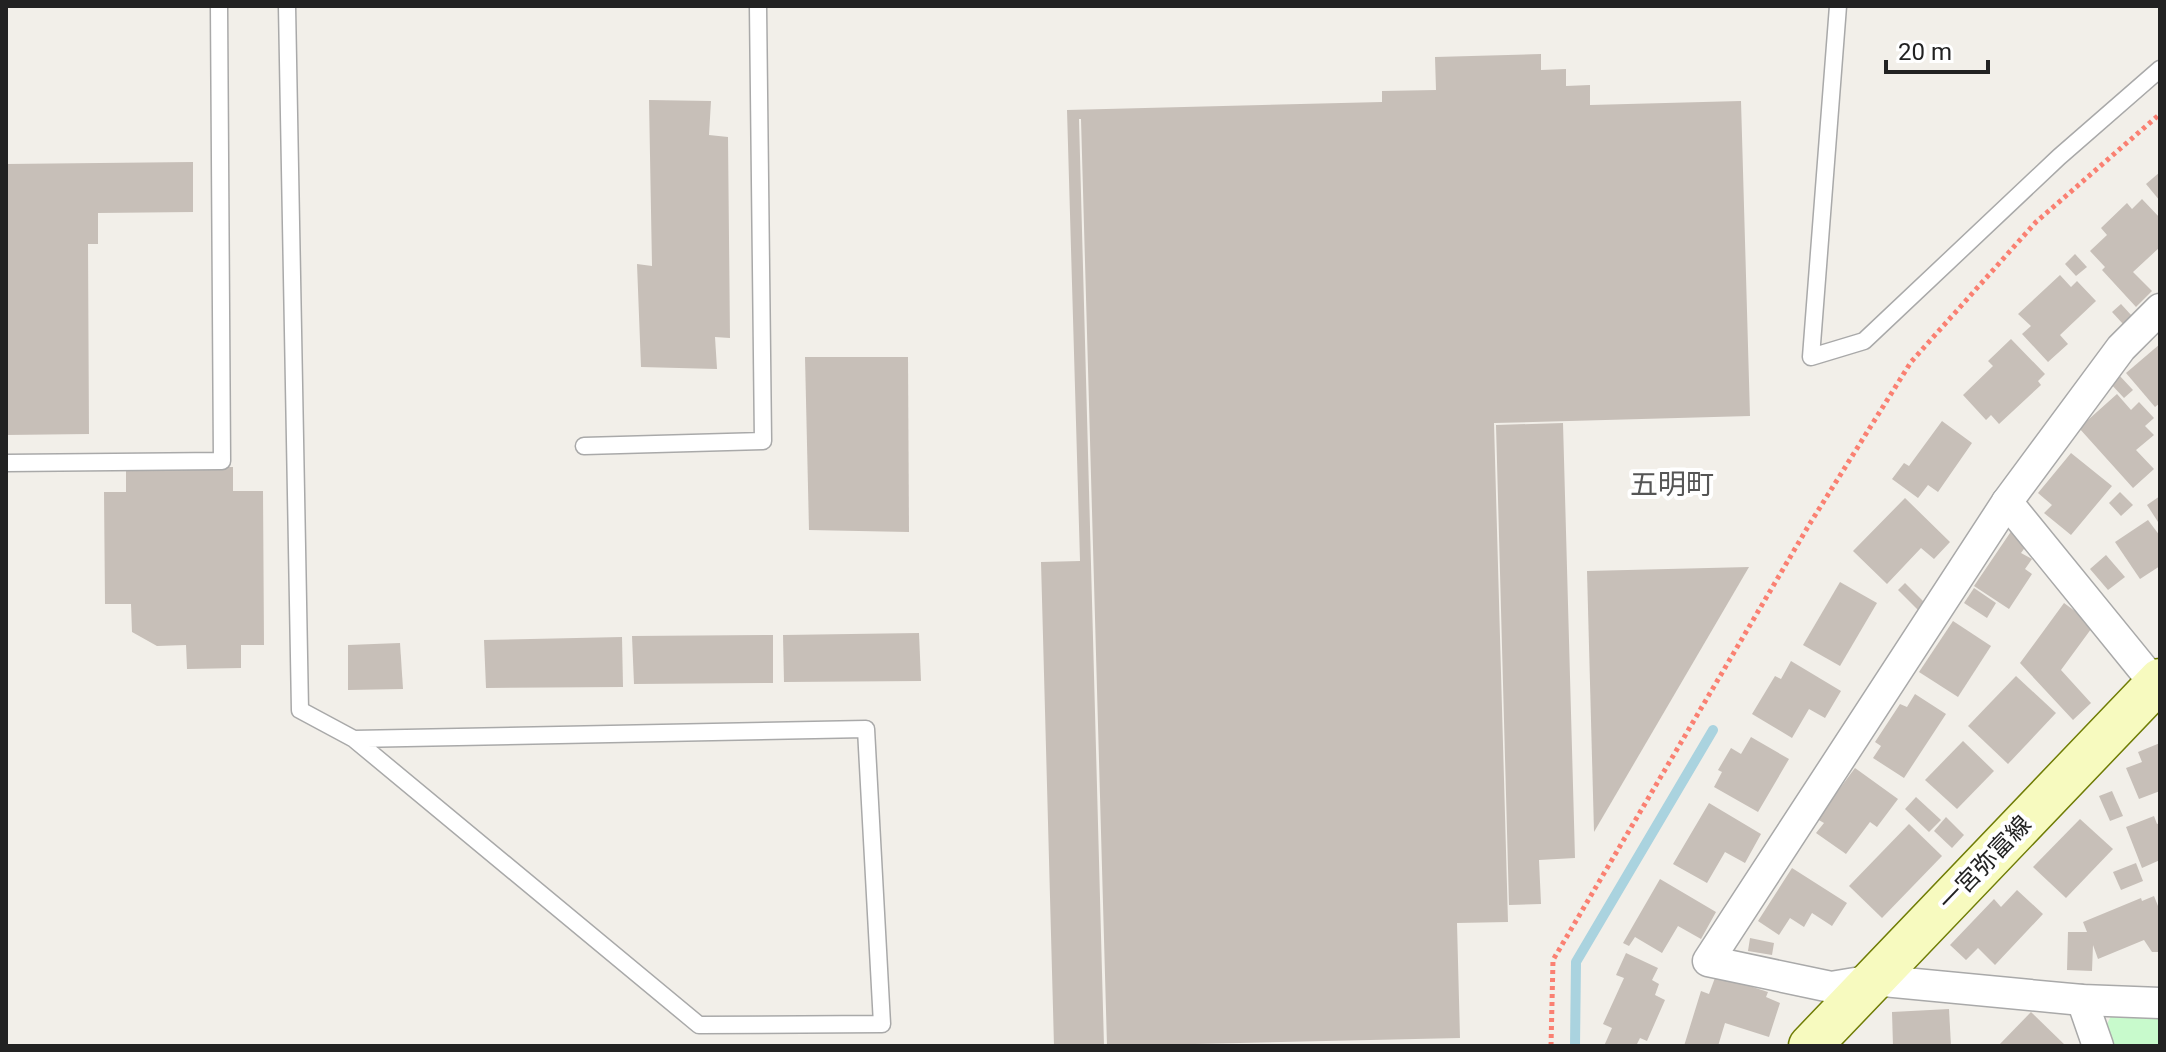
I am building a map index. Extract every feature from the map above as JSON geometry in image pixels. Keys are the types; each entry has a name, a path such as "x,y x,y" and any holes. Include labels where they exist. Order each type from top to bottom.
{"main road":[{"name":"一宮弥富線","path":"1810,1046 2158,685"}],"street":[{"path":"2160,309 2121,348 2007,502 1708,961 1831,987 1873,980 2082,1000 2160,1003"},
{"path":"2007,502 2158,685"},
{"path":"2082,1000 2098,1046"}],"lane":[{"path":"6,463 222,461 219,6"},
{"path":"287,6 300,710 354,739 699,1025 882,1024 866,729 354,739"},
{"path":"584,446 763,441 758,6"},
{"path":"1838,6 1811,357 1864,341 2059,157 2160,69"}],"path":[{"path":"1551,1046 1553,960 1809,525 1911,362 2036,222 2160,114"}],"green space":[{"path":"2112,1014 2160,1018 2160,1046 2110,1046 2104,1030"}],"building":[{"path":"1541,54 1541,70 1566,69 1566,86 1590,85 1590,105 1741,101 1750,416 1494,423 1508,922 1457,923 1460,1038 1107,1046 1079,119 1104,1046 1054,1046 1041,562 1080,561 1067,110 1382,102 1382,91 1436,90 1435,57"},
{"path":"649,100 711,101 709,135 728,137 730,338 715,337 717,369 641,367 637,264 652,266"},
{"path":"193,162 193,212 98,213 98,244 88,244 89,434 6,435 6,164"},
{"path":"2160,172 2160,201 2146,184"},
{"path":"2142,199 2160,218 2160,247 2133,272 2152,291 2136,307 2102,270 2105,267 2090,251 2107,235 2101,228 2127,203 2132,209"},
{"path":"2075,254 2087,267 2076,276 2065,264"},
{"path":"2060,275 2071,287 2077,281 2096,301 2060,335 2068,344 2048,362 2022,334 2031,326 2018,314"},
{"path":"2121,304 2132,316 2123,324 2112,312"},
{"path":"2011,339 2045,374 2038,381 2041,385 1999,424 1991,415 1986,420 1963,395 1993,366 1988,361"},
{"path":"2160,344 2160,403 2155,407 2126,373"},
{"path":"805,357 908,357 909,532 809,530"},
{"path":"2118,374 2133,390 2124,398 2109,382"},
{"path":"2117,394 2131,410 2139,402 2154,418 2145,426 2154,435 2136,450 2154,469 2133,488 2079,428"},
{"path":"1942,421 1972,443 1938,492 1928,485 1918,498 1892,479 1904,463 1909,466"},
{"path":"1563,423 1575,858 1539,860 1541,904 1509,905 1496,425"},
{"path":"2071,453 2112,486 2071,535 2044,513 2052,505 2038,493"},
{"path":"233,467 233,491 263,491 264,645 241,645 241,668 187,669 186,645 157,646 132,632 131,604 105,604 104,492 126,492 126,468"},
{"path":"2120,492 2133,505 2121,516 2109,503"},
{"path":"2160,496 2160,525 2147,505"},
{"path":"1905,498 1950,542 1934,559 1921,548 1887,584 1853,551"},
{"path":"2148,520 2160,536 2160,566 2140,579 2115,542"},
{"path":"2012,530 2029,542 2021,553 2032,559 2025,569 2032,574 2009,609 1974,586"},
{"path":"2106,555 2125,577 2108,590 2090,569"},
{"path":"1749,567 1594,832 1587,571"},
{"path":"1840,582 1877,603 1840,666 1803,645"},
{"path":"1905,583 1926,604 1919,611 1898,590"},
{"path":"1974,588 1996,603 1987,618 1964,603"},
{"path":"2064,603 2094,625 2061,670 2091,703 2073,720 2020,663"},
{"path":"1953,621 1991,646 1958,697 1919,672"},
{"path":"919,633 921,681 784,682 783,635"},
{"path":"773,635 773,683 634,684 632,636"},
{"path":"622,637 623,687 486,688 484,640"},
{"path":"400,643 403,689 348,690 348,645"},
{"path":"1791,661 1841,691 1825,718 1809,709 1792,738 1752,714 1775,676 1781,679"},
{"path":"2016,676 2056,713 2008,764 1968,726"},
{"path":"1915,694 1946,714 1904,778 1873,758 1881,746 1875,742 1900,704 1907,707"},
{"path":"1751,737 1789,759 1758,812 1714,787 1722,772 1718,770 1731,748 1741,754"},
{"path":"1963,741 1994,771 1957,809 1925,780"},
{"path":"2160,743 2160,791 2139,799 2126,768 2142,762 2138,752"},
{"path":"1855,768 1898,799 1877,827 1870,822 1846,854 1816,833 1824,823 1817,819"},
{"path":"2112,791 2123,816 2110,821 2099,796"},
{"path":"1916,797 1941,820 1929,832 1905,809"},
{"path":"1709,803 1761,834 1745,863 1725,852 1707,883 1673,864"},
{"path":"2154,816 2157,824 2160,823 2160,860 2142,868 2126,827"},
{"path":"1946,817 1964,835 1952,848 1934,831"},
{"path":"2080,819 2113,849 2066,898 2033,867"},
{"path":"1909,824 1942,856 1882,918 1849,886"},
{"path":"2136,863 2143,881 2121,890 2113,872"},
{"path":"1792,868 1847,903 1832,926 1812,913 1804,927 1790,918 1779,935 1758,921"},
{"path":"1660,879 1716,912 1701,939 1678,926 1662,953 1635,937 1629,946 1623,943"},
{"path":"2017,890 2043,914 1995,965 1978,948 1966,960 1950,945 1994,899 2001,907"},
{"path":"2154,896 2160,911 2160,952 2152,952 2144,940 2098,959 2093,945 2092,971 2067,970 2068,932 2087,932 2083,922 2141,898 2142,901"},
{"path":"1750,938 1774,943 1772,955 1748,951"},
{"path":"1626,953 1658,968 1652,980 1659,984 1655,995 1665,1000 1647,1041 1640,1038 1636,1046 1604,1046 1612,1028 1603,1024 1624,978 1616,975"},
{"path":"1716,975 1768,992 1766,997 1780,1003 1769,1037 1725,1023 1718,1046 1684,1046 1701,991 1709,994"},
{"path":"1949,1009 1951,1046 1893,1046 1892,1012"},
{"path":"2031,1012 2066,1046 1998,1046"}],"waterway":[{"path":"1575,1046 1576,962 1713,730"}],"district":[{"name":"五明町","path":"1672,484"}]}
